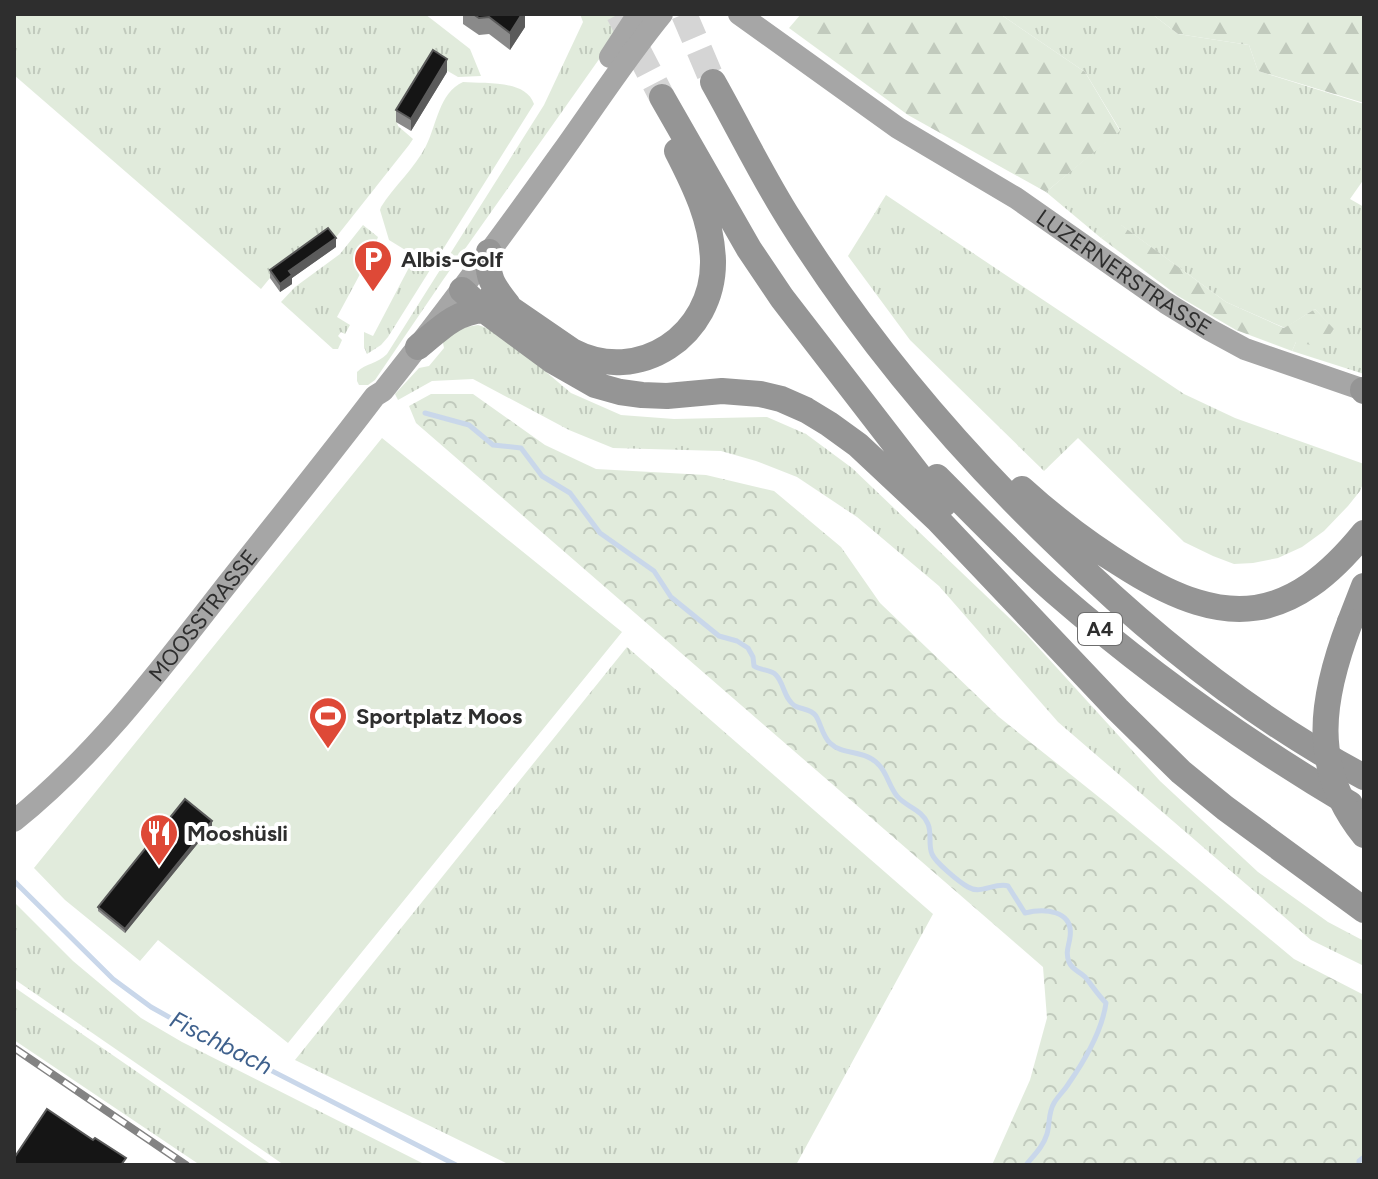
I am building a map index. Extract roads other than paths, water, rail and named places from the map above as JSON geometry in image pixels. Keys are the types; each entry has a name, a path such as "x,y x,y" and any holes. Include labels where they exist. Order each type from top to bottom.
{"highway":[{"name":"A4","path":"713,82 789,218 859,322 912,390 993,482 1132,616 1235,697 1364,777"},
{"name":"A4","path":"496,308 572,351 600,361 627,362 648,357 675,343 692,326 709,293 712,242 706,215 657,101 757,262 866,408 1053,590 1145,667 1264,752 1364,813"},
{"path":"489,252 489,275 494,287 496,308"},
{"path":"461,283 496,308 553,361 595,385 642,395 722,391 760,394 794,405 829,424 858,445 938,520 1181,772 1364,910"},
{"path":"418,347 460,314 496,308"},
{"path":"912,390 1026,493 1090,543 1157,586 1193,602 1236,609 1282,601 1327,573 1364,533"},
{"path":"866,408 924,482 1067,638 1185,760 1283,851"},
{"path":"1364,586 1336,659 1325,711 1330,767 1349,814 1364,835"}],"main road":[{"name":"MOOSSTRASSE","path":"14,821 100,740 142,693 375,396 383,391 418,347 638,14"},
{"name":"MOOSSTRASSE","path":"638,43 655,14"},
{"name":"MOOSSTRASSE","path":"375,396 377,387 489,252 662,14"},
{"name":"LUZERNERSTRASSE","path":"739,14 898,128 1016,198 1166,303 1210,330 1245,349 1364,390"}],"waterway":[{"path":"425,413 469,425 493,445 521,448 542,476 570,493 600,533 654,571 671,597 719,636 748,648 754,666 776,675 791,703 816,716 830,743 879,765 897,796 925,819 932,854 953,876 973,889 1008,886 1025,913 1049,911 1063,916 1067,921 1070,928 1069,962 1106,1003 1092,1045 1054,1103 1045,1139 1026,1165"},
{"name":"Fischbach","path":"14,881 113,979 151,1007 456,1165"},
{"path":"1359,1165 1364,1157"}],"tunnel":[{"path":"619,14 662,97"},
{"path":"684,14 713,82"}],"railway":[{"path":"14,1048 186,1165"}],"place":[{"name":"Albis-Golf","path":"373,293"},
{"name":"Sportplatz Moos","path":"328,750"},
{"name":"Mooshüsli","path":"159,867"}]}
